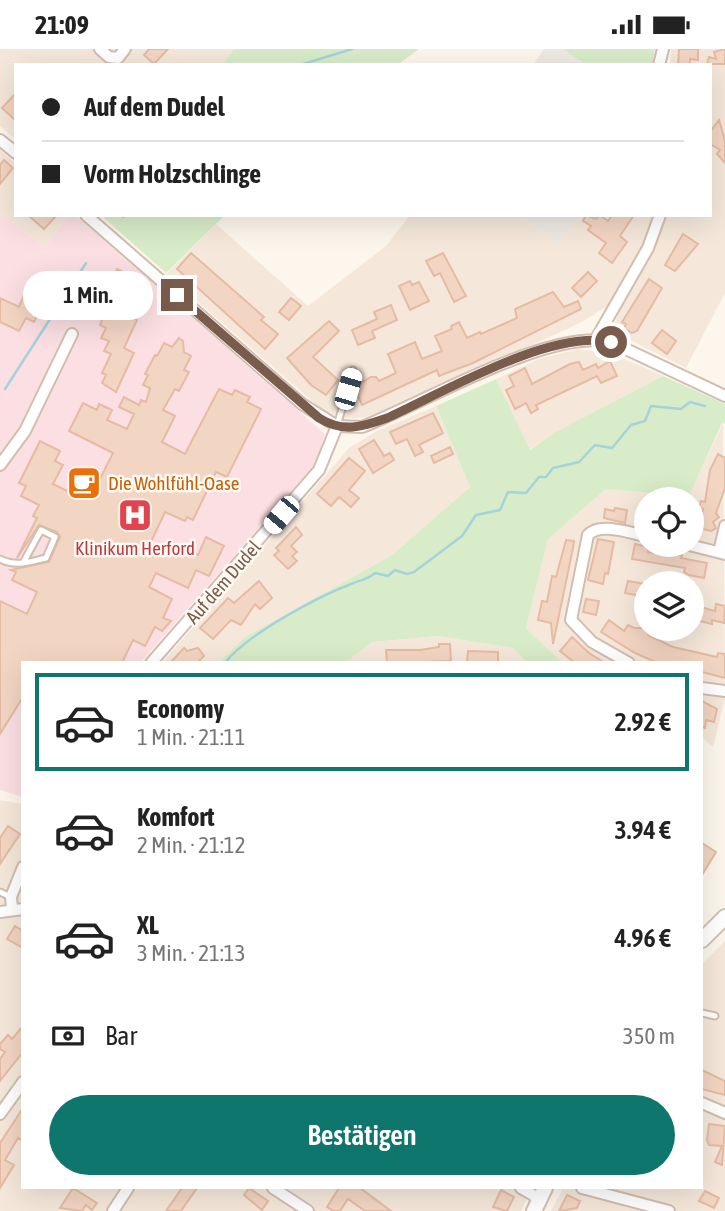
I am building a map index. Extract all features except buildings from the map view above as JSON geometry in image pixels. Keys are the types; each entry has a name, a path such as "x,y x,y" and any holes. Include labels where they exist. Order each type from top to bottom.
{"main road":[{"path":"703,939 725,917"}],"street":[{"path":"100,49 109,57 118,58 125,49"},
{"path":"0,140 14,151"},
{"path":"88,217 302,404 337,426 362,427 527,354 571,341 596,339 611,342 725,396"},
{"path":"596,339 648,248 659,217"},
{"path":"0,465 25,431 72,334"},
{"name":"Auf dem Dudel","path":"153,661 319,470 337,426"},
{"path":"704,549 722,553 725,526"},
{"path":"625,661 592,642 572,624 587,535 596,529 634,534"},
{"path":"703,688 725,691"},
{"path":"11,906 21,874"},
{"path":"0,1114 21,1085"},
{"path":"703,1103 725,1113"},
{"path":"113,1211 127,1189"},
{"path":"275,1189 308,1211"},
{"path":"523,1189 539,1199"},
{"path":"586,1189 669,1211"}],"lane":[{"path":"337,426 353,370"},
{"path":"0,559 13,565 23,563 46,558 55,537 52,533 41,530 36,534 23,563"},
{"path":"0,892 11,906"},
{"path":"703,1013 715,1016"}],"shaded area":[{"path":"0,49 234,49 223,63 14,63 14,138 0,126"},
{"path":"544,49 563,49 583,63 534,63"},
{"path":"671,49 725,49 725,293 686,368 617,332 615,323 618,315 604,308 580,323 397,407 369,417 343,419 320,408 166,274 216,224 308,306 386,246 408,217 521,217 559,245 579,217 712,217 712,63 670,63"},
{"path":"0,150 14,161 14,217 68,217 45,248 0,214"},
{"name":"Klinikum Herford","path":"0,214 45,248 68,217 77,217 325,434 315,464 142,661 21,661 21,796 0,790"},
{"path":"521,217 579,217 559,245"},
{"path":"578,349 613,354 663,376 555,432 529,450 496,379 539,359"},
{"path":"436,406 470,487 392,555 245,637 220,661 164,661 349,448 375,432"},
{"path":"723,423 725,699 713,747 703,738 703,661 561,661 526,628 548,539 606,489 634,491 634,557 704,557 704,487 693,487"},
{"path":"439,636 513,648 525,661 348,661 372,642"},
{"path":"0,800 21,804 21,1189 532,1189 521,1211 0,1211"},
{"path":"725,941 725,1211 551,1211 562,1189 703,1189 703,963"}],"green space":[{"path":"234,49 419,49 400,63 223,63"},
{"path":"563,49 655,49 652,63 583,63"},
{"path":"104,217 223,217 166,273"},
{"path":"663,376 725,404 725,424 722,423 693,487 634,487 634,491 606,489 548,539 526,628 561,661 525,661 513,648 439,636 372,642 348,661 220,661 245,637 392,555 470,487 436,406 496,379 530,450 555,432"}],"waterway":[{"path":"306,63 352,49"},
{"path":"5,389 86,263"},
{"path":"227,661 265,629 320,598 375,573 388,576 395,570 407,574 414,572 462,536 476,515 500,510 508,492 526,493 539,477 546,477 553,468 579,462 595,445 612,448 631,425 645,421 651,406 681,409 690,402 705,406"}],"place":[{"name":"Die Wohlfühl-Oase","path":"84,483"},
{"name":"Klinikum Herford","path":"135,515"}],"route":[{"path":"177,295 319,418 348,428 362,427 387,418 545,347 596,339 611,342"}]}
